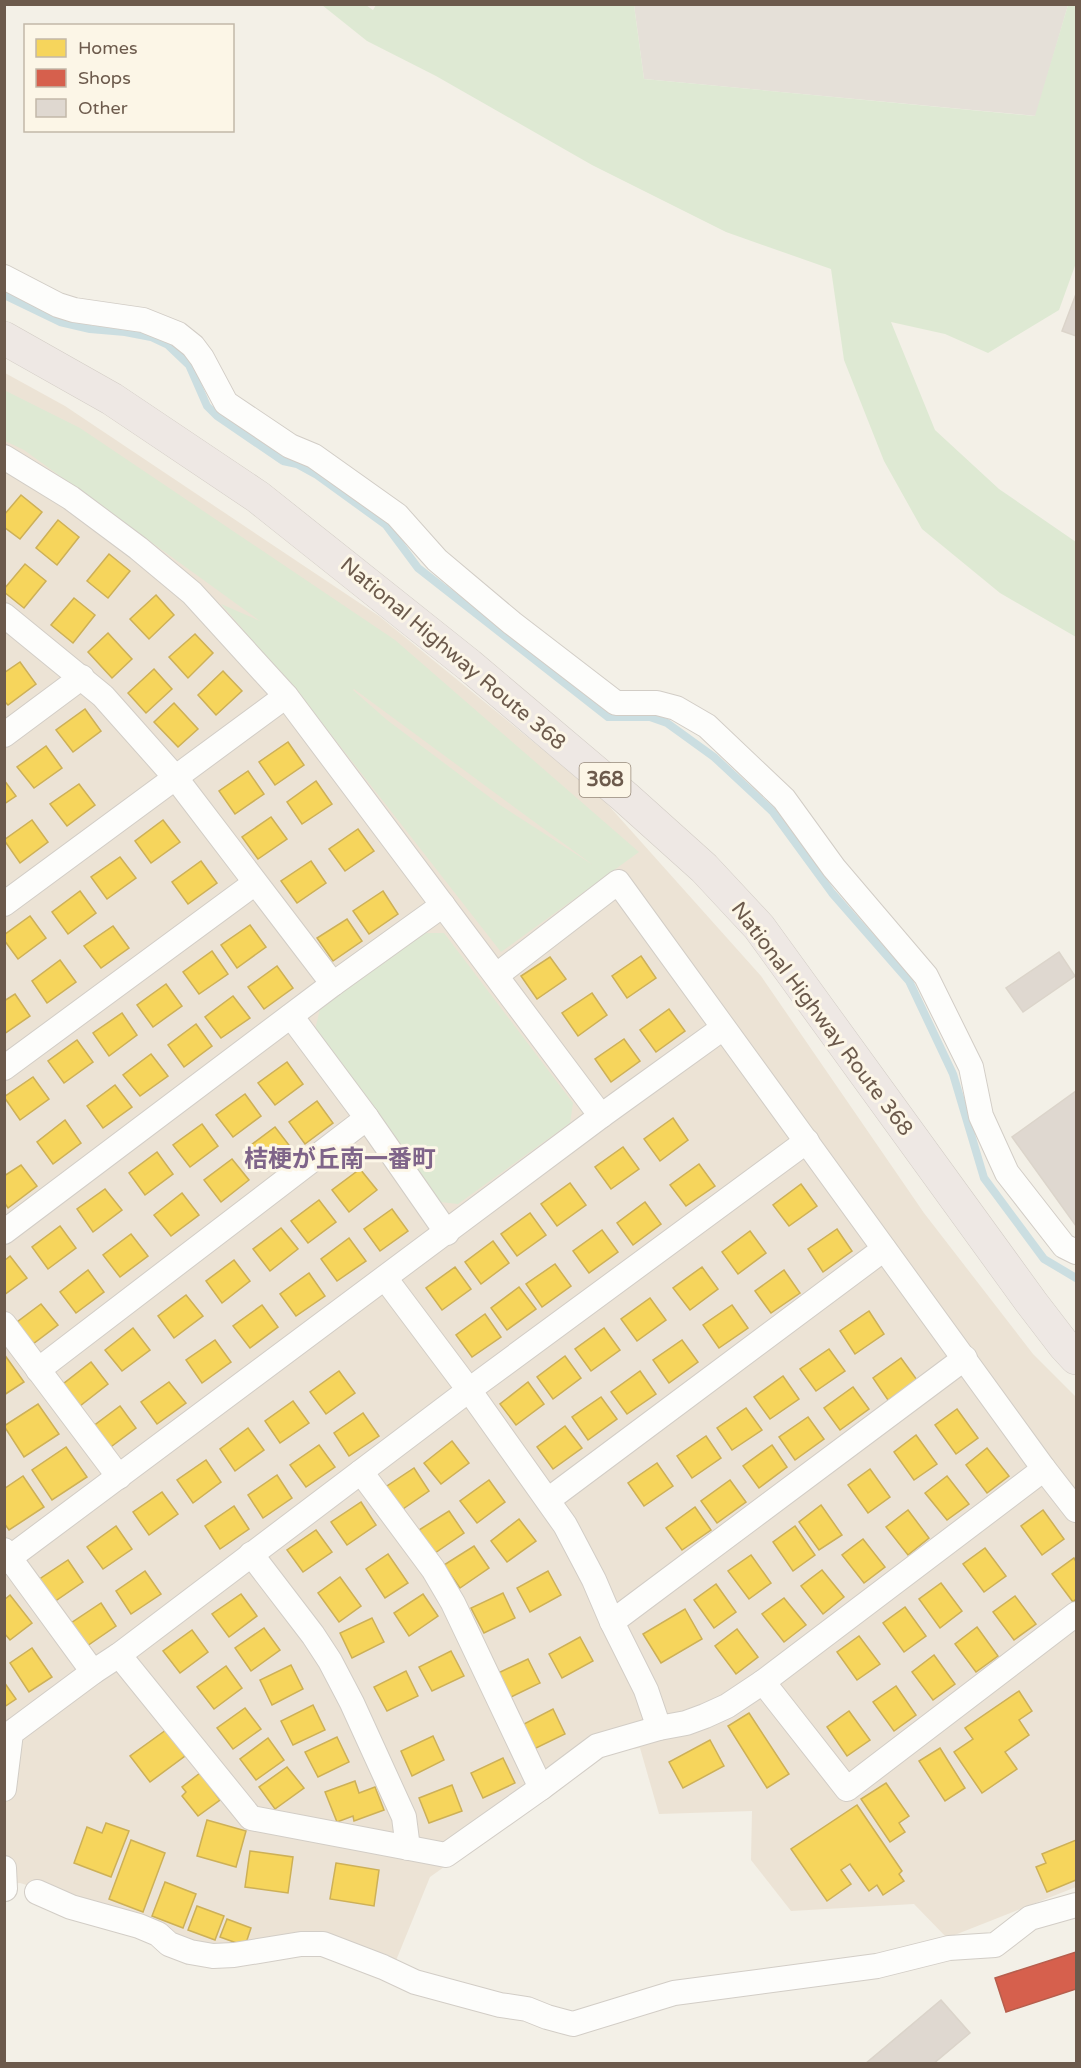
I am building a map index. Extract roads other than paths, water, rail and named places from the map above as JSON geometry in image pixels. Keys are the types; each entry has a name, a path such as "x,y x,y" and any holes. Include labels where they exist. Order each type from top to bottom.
{"highway":[{"name":"National Highway Route 368","path":"4,338 112,399 258,497 469,665 626,797 704,868 759,927 1031,1302 1077,1358"}],"street":[{"path":"4,277 58,305 74,310 143,320 178,334 194,346 225,403 290,446 323,461 397,515 437,560 512,623 616,703 657,703 676,708 707,726 784,800 834,868 926,976 971,1066 981,1116 1007,1173 1064,1246 1077,1252"},
{"path":"4,457 71,498 192,592 286,696 601,1116"},
{"path":"4,615 103,696 175,777 333,984"},
{"path":"4,735 82,678"},
{"path":"4,904 286,696"},
{"path":"497,975 618,882 1044,1469 1077,1510"},
{"path":"4,1068 255,883"},
{"path":"4,1232 443,904"},
{"path":"291,1016 368,1118 447,1233"},
{"path":"93,1672 6,1556 119,1477 601,1116 723,1028"},
{"path":"38,1370 368,1118"},
{"path":"4,1789 8,1736 469,1390 807,1141"},
{"path":"548,1500 885,1249"},
{"path":"385,1278 548,1500 580,1552 646,1690 659,1728"},
{"path":"4,1324 119,1477"},
{"path":"612,1622 965,1358"},
{"path":"119,1654 251,1818 446,1855 597,1746 659,1728 686,1723 727,1706 764,1682 1044,1469"},
{"path":"361,1472 433,1569 453,1603 541,1788"},
{"path":"251,1554 330,1661 352,1703 404,1817 408,1848"},
{"path":"764,1682 847,1789 1077,1614"},
{"path":"4,1868 5,1889"},
{"path":"37,1892 71,1907 139,1926 158,1934 169,1944 190,1952 213,1956 234,1955 301,1944 323,1944 415,1982 500,2005 527,2009 547,2018 573,2024 674,1993 877,1966 949,1948 995,1945 1030,1918 1077,1905"}],"waterway":[{"path":"4,295 60,322 90,329 151,337 168,345 189,365 207,406 217,416 283,461 297,464 317,475 386,525 418,568 608,717 650,717 667,723 714,757 772,811 832,893 909,981 953,1074 984,1178 1044,1259 1076,1278"}],"district":[{"name":"桔梗が丘南一番町","path":"340,1159"}]}
